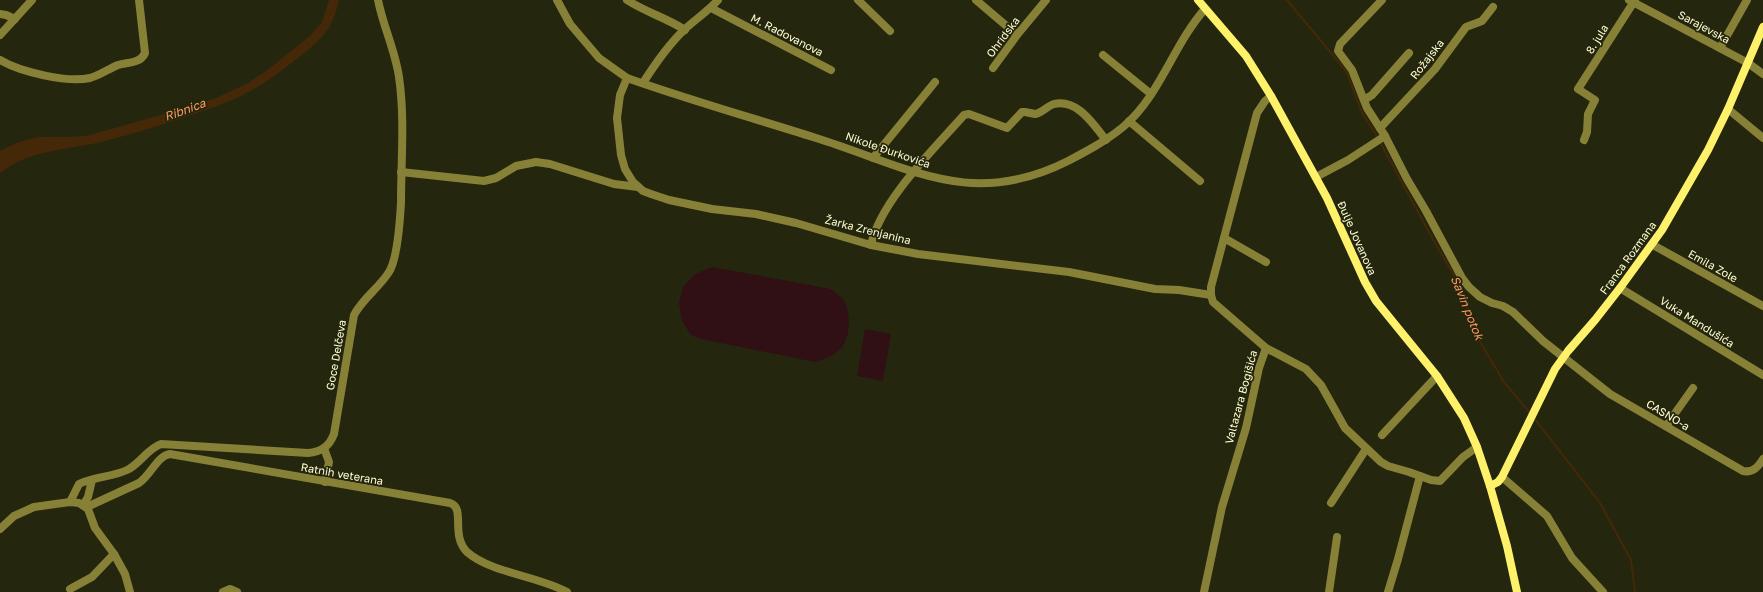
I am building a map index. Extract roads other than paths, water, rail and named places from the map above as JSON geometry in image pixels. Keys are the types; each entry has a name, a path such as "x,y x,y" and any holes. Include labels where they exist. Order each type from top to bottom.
{"street":[{"path":"0,35 32,0"},
{"path":"0,60 7,64 42,76 83,79 103,74 118,66 140,60 145,53 139,0"},
{"name":"Goce Delčeva","path":"324,448 331,441 334,434 354,315 358,306 390,271 400,221 401,91 395,58 380,12 378,0"},
{"name":"Nikole Đurkovića","path":"557,0 570,24 599,58 627,78 828,142 914,173 974,184 1007,182 1032,176 1049,170 1080,155 1106,140 1129,121 1151,94 1190,28 1205,9"},
{"path":"627,0 685,30"},
{"path":"643,84 662,55 685,30 711,8 718,0"},
{"path":"858,0 890,30"},
{"path":"976,0 1017,35"},
{"name":"Ohridska","path":"993,68 1017,35 1046,0"},
{"name":"Đulje Jovanova","path":"1198,0 1246,56 1271,96 1327,198 1365,282 1376,301 1437,376 1456,404 1477,447 1490,486 1507,546 1517,592"},
{"name":"CASNO-a","path":"1382,0 1339,46 1339,53 1352,70 1367,108 1380,128 1380,139 1426,211 1455,266 1469,287 1486,301 1503,306 1513,312 1563,358 1610,394 1743,472 1755,470 1763,459"},
{"path":"1720,48 1747,0"},
{"name":"Sarajevska","path":"1632,1 1748,63"},
{"name":"8. jula","path":"1584,140 1587,132 1588,114 1595,100 1578,89 1632,1"},
{"name":"Rožajska","path":"1380,128 1436,70 1466,27 1482,21 1493,7"},
{"name":"M. Radovanova","path":"711,8 831,70"},
{"path":"0,14 15,19"},
{"name":"Franca Rozmana","path":"1490,486 1498,482 1502,477 1535,408 1563,358 1653,245 1708,150 1728,109 1763,27"},
{"path":"1364,100 1370,97 1409,53"},
{"path":"1103,55 1151,94"},
{"path":"1748,63 1763,74"},
{"name":"Žarka Zrenjanina","path":"627,78 618,105 618,132 622,161 629,176 643,191 669,200 712,209 756,214 796,223 872,245 918,254 1069,272 1155,289 1179,290 1210,295"},
{"path":"873,158 934,82"},
{"path":"1210,295 1257,113 1265,101 1271,96"},
{"path":"872,245 875,230 882,215 914,173 964,114 969,114 1007,128 1022,112 1035,114 1047,107 1062,104 1073,106 1082,112 1106,140"},
{"path":"1728,109 1763,138"},
{"path":"1129,121 1200,181"},
{"path":"1316,177 1348,160 1380,139"},
{"path":"401,172 484,181 496,178 522,164 542,163 614,184 638,187"},
{"path":"1224,238 1266,262"},
{"name":"Emila Zole","path":"1653,245 1763,306"},
{"name":"Vuka Mandušića","path":"1620,288 1763,375"},
{"name":"Valtazara Bogišića","path":"1204,592 1222,507 1246,428 1259,368 1266,348 1217,306 1210,295"},
{"path":"1266,348 1306,369 1321,385 1345,428 1366,449 1388,466 1431,480 1440,481 1463,457 1477,447"},
{"path":"1382,435 1437,376"},
{"path":"1666,426 1693,388"},
{"path":"70,502 79,484 105,478 127,470 139,463 152,448 161,444 308,453 324,448 329,462 325,482"},
{"path":"1331,503 1366,449"},
{"name":"Ratnih veterana","path":"85,506 146,478 162,457 170,454 453,504 458,510 459,540 464,548 471,554 494,566 550,583 567,592"},
{"path":"1388,592 1420,476"},
{"path":"1502,477 1547,516 1572,558 1603,592"},
{"path":"92,480 85,506 92,523 114,554 125,574 130,592"},
{"path":"0,529 14,516 27,509 70,502 85,506"},
{"path":"1329,592 1337,537"},
{"path":"70,589 92,577 114,554"},
{"path":"223,592 230,589 238,592"}],"water":[{"name":"Ribnica","path":"329,0 339,0 330,26 318,41 293,62 256,88 232,100 138,132 101,142 35,155 11,165 0,173 0,151 21,142 42,137 90,135 189,107 216,98 248,83 266,71 310,36 322,22"}],"waterway":[{"name":"Savin potok","path":"1287,0 1346,71 1362,113 1378,138"},
{"name":"Savin potok","path":"1380,142 1431,236 1461,287 1476,335 1504,382 1530,413"},
{"name":"Savin potok","path":"1534,418 1600,503 1631,560 1635,592"}]}
